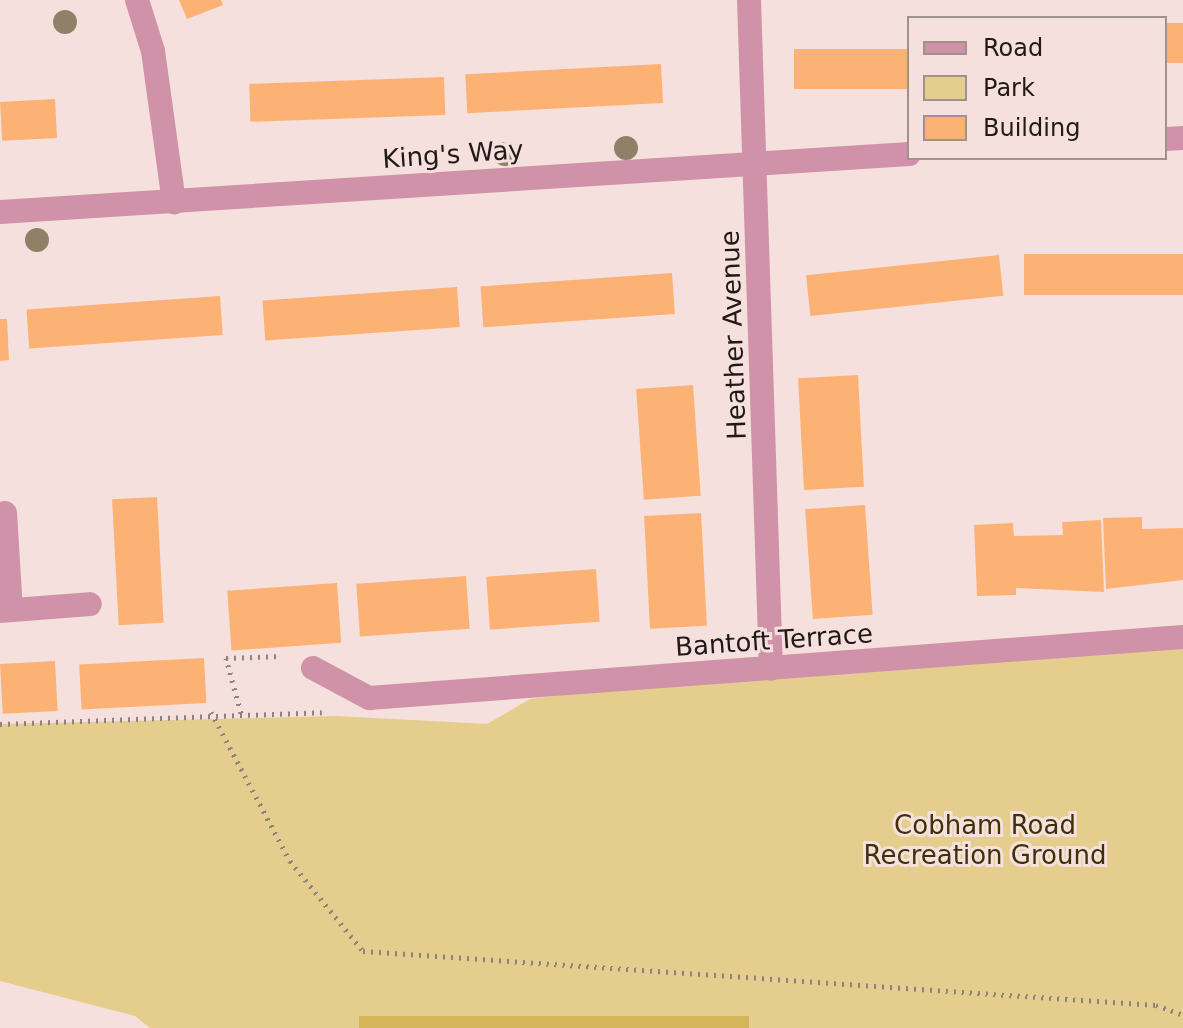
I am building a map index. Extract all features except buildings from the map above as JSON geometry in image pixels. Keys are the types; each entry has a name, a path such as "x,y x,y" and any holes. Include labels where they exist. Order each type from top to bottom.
{"street":[{"path":"137,0 153,51 174,203"},
{"name":"Heather Avenue","path":"749,0 757,163 771,669"},
{"name":"King's Way","path":"0,212 907,154"},
{"path":"5,513 5,611 90,604"},
{"name":"Bantoft Terrace","path":"369,698 1183,637"},
{"path":"313,668 369,698"}],"path":[{"path":"241,713 226,658 281,656"},
{"path":"0,724 211,712 329,712 369,698"},
{"path":"211,712 290,861 363,951 1156,1005 1183,1015"}],"green space":[{"name":"Cobham Road Recreation Ground","path":"1183,637 1183,1028 150,1028 135,1016 0,981 0,724 337,716 487,724 530,699 770,669"}],"shaded area":[{"path":"359,1016 749,1016 749,1028 359,1028"}]}
